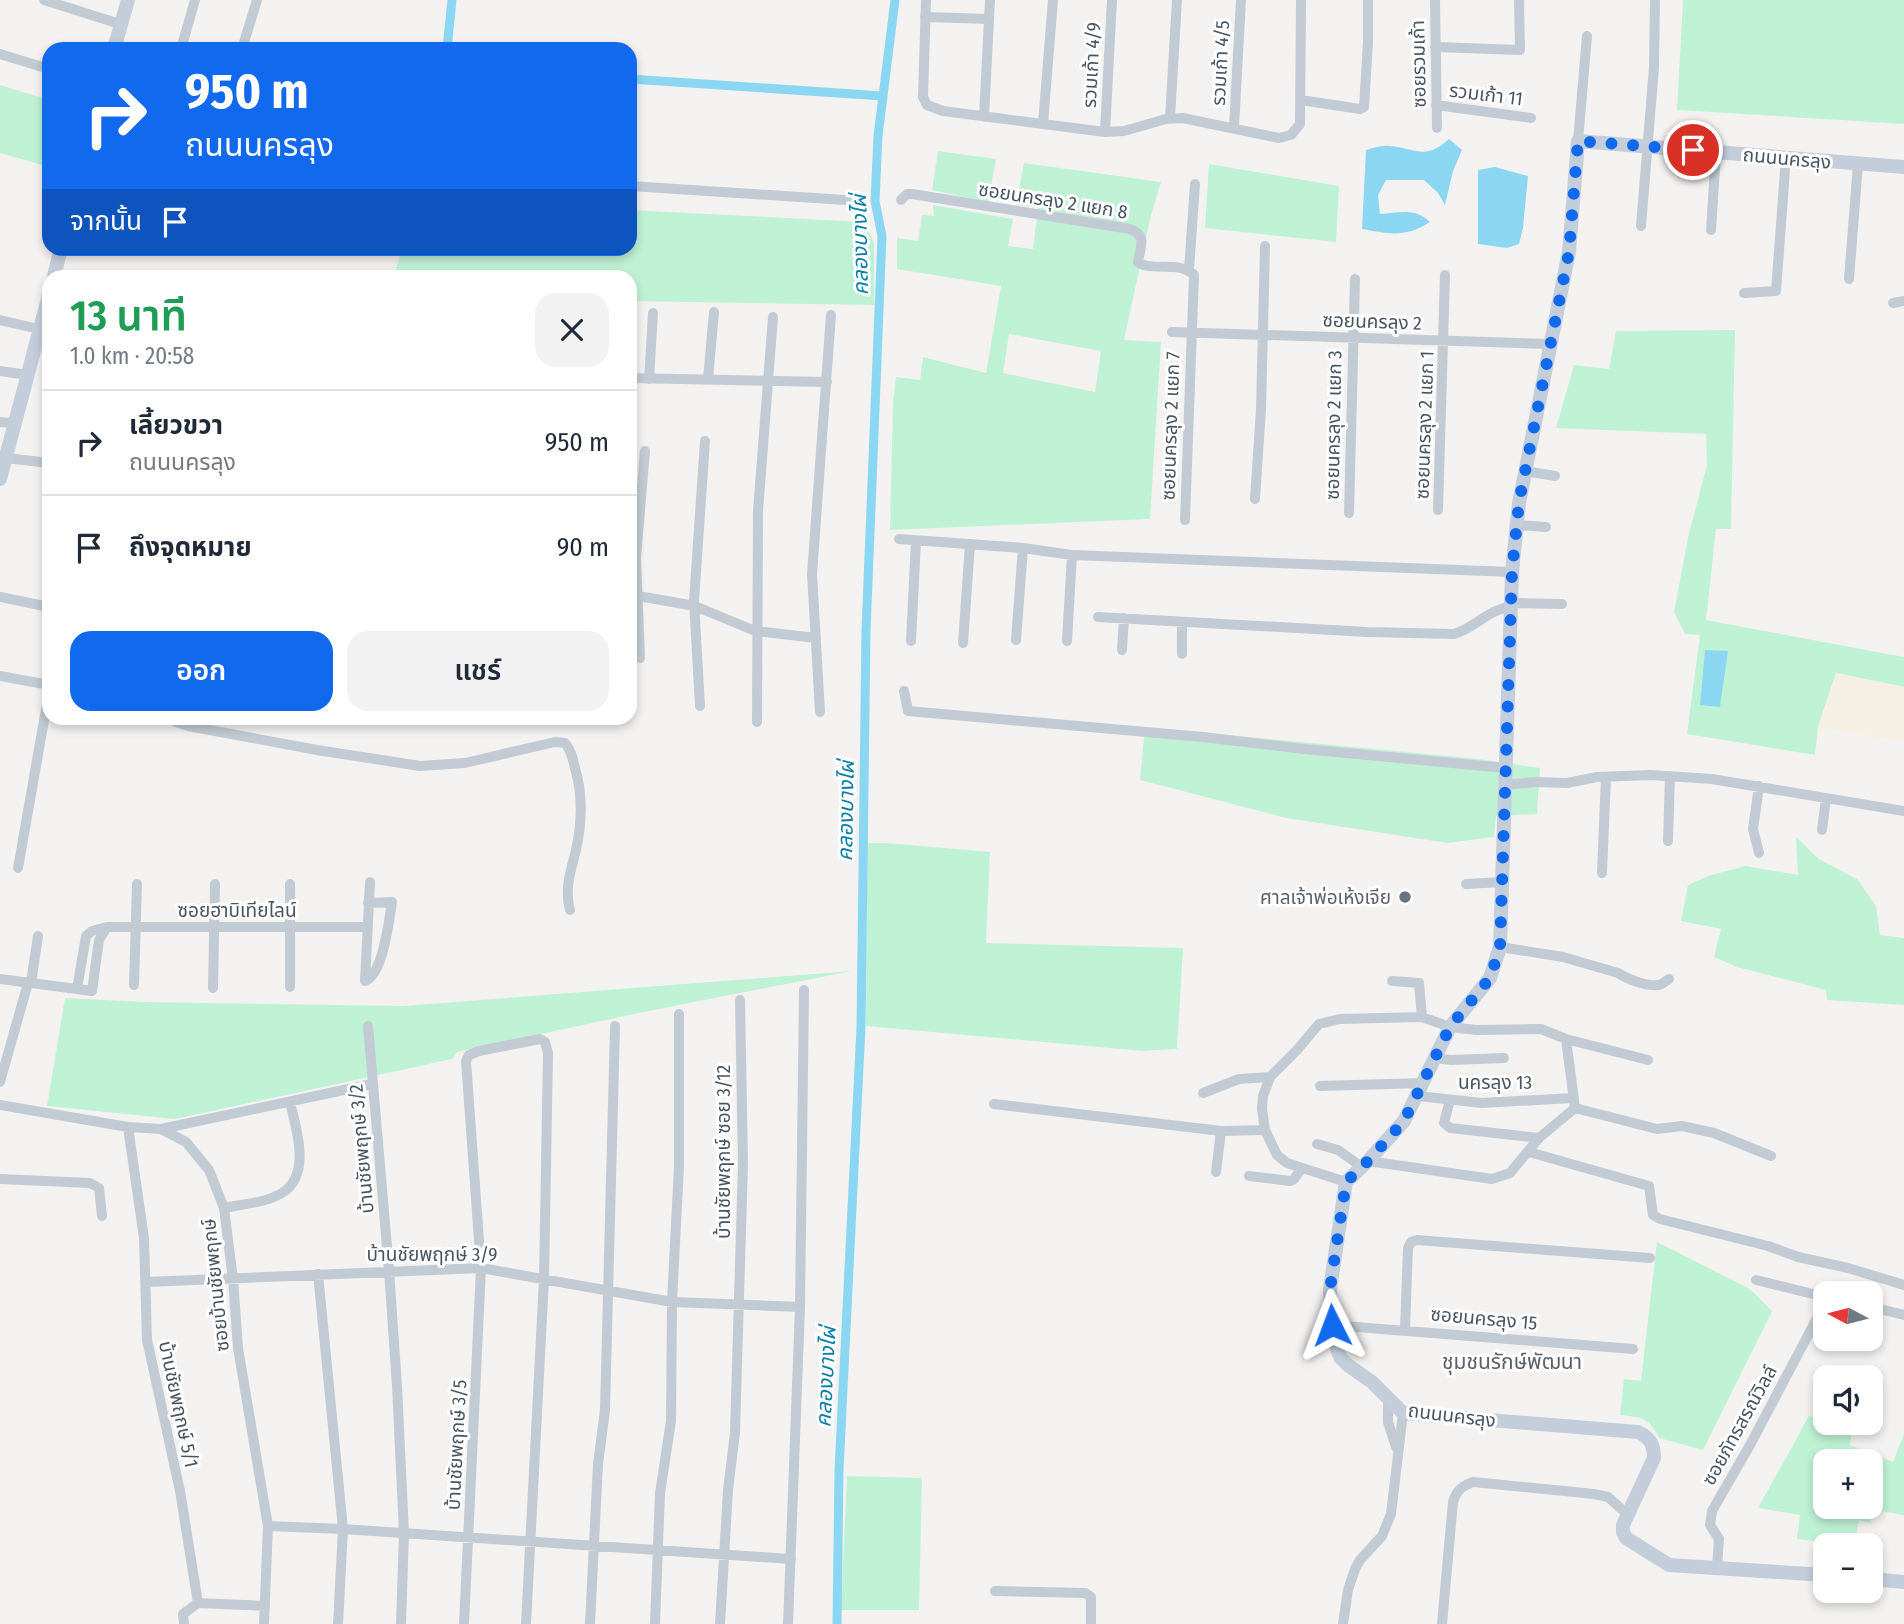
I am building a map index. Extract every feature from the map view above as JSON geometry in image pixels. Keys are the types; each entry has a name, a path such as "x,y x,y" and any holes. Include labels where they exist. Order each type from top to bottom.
{"street":[{"path":"44,0 121,24"},
{"path":"116,42 128,0"},
{"path":"183,42 195,0"},
{"path":"245,42 257,0"},
{"path":"926,0 924,102 943,111 1105,132 1124,131 1170,118 1184,118 1286,137 1296,132 1300,124 1301,0"},
{"path":"984,117 990,0"},
{"path":"1043,124 1053,0"},
{"name":"รวมเก้า 4/9","path":"1105,132 1112,0"},
{"path":"1170,118 1177,0"},
{"name":"รวมเก้า 4/5","path":"1234,127 1241,0"},
{"path":"1301,100 1360,109 1364,107 1368,0"},
{"name":"ซอยรวมเก้า","path":"1435,0 1437,128"},
{"path":"1520,0 1520,50"},
{"path":"1641,226 1654,67 1654,0"},
{"path":"925,17 989,19"},
{"path":"1587,36 1569,252 1516,525 1512,572 1500,947 1490,978 1450,1027 1404,1121 1346,1182 1287,1163 1277,1155 1265,1130 1262,1109 1270,1077 1297,1051 1319,1024 1340,1019 1422,1017 1450,1027 1477,1030 1541,1029 1566,1039 1648,1060"},
{"path":"1435,47 1533,49"},
{"path":"0,54 42,67"},
{"name":"รวมเก้า 11","path":"1436,105 1531,118"},
{"name":"ถนนนครลุง","path":"1578,141 1904,167"},
{"path":"1710,230 1716,152"},
{"path":"1744,293 1776,291 1786,157"},
{"path":"1849,279 1858,164"},
{"path":"1192,332 1194,275 1189,270 1195,184"},
{"path":"637,186 860,201"},
{"name":"ซอยนครลุง 2 แยก 8","path":"901,200 912,194 1130,229 1143,240 1140,264 1151,268 1179,267 1189,270"},
{"path":"1255,499 1261,409 1265,246"},
{"name":"ซอยนครลุง 2 แยก 1","path":"1438,510 1445,275"},
{"name":"ซอยนครลุง 2 แยก 3","path":"1349,513 1355,279"},
{"path":"708,379 714,312"},
{"path":"649,379 653,313"},
{"path":"820,712 812,575 831,315"},
{"path":"757,722 758,511 773,317"},
{"path":"0,320 39,329"},
{"path":"0,480 5,447 15,423 42,320"},
{"name":"ซอยนครลุง 2","path":"1172,332 1551,344"},
{"name":"ซอยนครลุง 2 แยก 7","path":"1185,520 1192,332"},
{"path":"0,371 28,375"},
{"path":"637,378 827,382"},
{"path":"0,422 15,423"},
{"path":"700,706 694,606 705,441"},
{"path":"5,447 42,460"},
{"path":"637,546 645,451"},
{"path":"1525,471 1555,476"},
{"path":"1516,525 1546,527"},
{"path":"900,538 1023,548 1072,555 1512,572"},
{"path":"911,640 916,541"},
{"path":"963,643 970,544"},
{"path":"1016,640 1023,548"},
{"path":"1067,641 1072,555"},
{"path":"637,596 694,606 758,631 816,638"},
{"path":"0,597 42,606"},
{"path":"1098,617 1367,632 1454,634 1464,631 1479,618 1512,605 1562,604"},
{"path":"1122,650 1124,618"},
{"path":"1181,654 1182,622"},
{"path":"637,638 639,659"},
{"path":"0,676 42,684"},
{"path":"904,691 908,710 1505,768"},
{"path":"18,868 43,725"},
{"path":"185,725 420,766 465,762 555,742 565,743 572,756 581,806 576,851 566,897 570,910"},
{"path":"1504,785 1670,775 1759,786 1904,811"},
{"path":"1668,841 1670,775"},
{"path":"1602,873 1606,777"},
{"path":"1759,786 1753,829 1759,853"},
{"path":"1822,830 1826,798"},
{"path":"368,903 391,902 387,932 376,973 365,981 366,927 368,903 370,882"},
{"path":"1466,884 1501,882"},
{"path":"134,985 136,884"},
{"path":"213,988 215,884"},
{"path":"290,884 290,987"},
{"path":"77,989 86,936 92,931 107,927"},
{"path":"0,979 92,991 99,940 107,927"},
{"name":"ซอยฮาบิเทียไลน์","path":"107,927 366,927"},
{"path":"0,1082 29,983 38,936"},
{"path":"1500,947 1563,957 1643,983 1658,985 1669,979"},
{"path":"1392,981 1419,983 1422,1017"},
{"path":"788,1624 800,1307 804,990"},
{"name":"บ้านชัยพฤกษ์ ซอย 3/12","path":"720,1624 723,1554 735,1433 743,1163 740,1000"},
{"path":"655,1624 660,1493 671,1421 672,1302 679,1166 679,1014"},
{"name":"บ้านชัยพฤกษ์ 3/2","path":"368,1026 389,1270 404,1533 401,1624"},
{"path":"590,1624 598,1464 605,1414 615,1027"},
{"name":"บ้านชัยพฤกษ์ 3/5","path":"464,1624 481,1268 466,1061 469,1055 479,1051 540,1039 545,1042 548,1053 544,1279"},
{"path":"1317,1144 1338,1150 1365,1164 1492,1179 1510,1173 1539,1138 1574,1103 1566,1039"},
{"path":"1434,1058 1504,1058"},
{"path":"1203,1093 1239,1079 1270,1077"},
{"path":"161,1129 372,1084"},
{"name":"นครลุง 13","path":"1320,1086 1420,1089 1450,1100 1482,1103 1574,1103 1657,1129 1677,1125 1714,1133 1771,1156"},
{"path":"1450,1100 1444,1123 1450,1128 1539,1138"},
{"path":"224,1208 262,1201 284,1192 294,1180 300,1160 290,1102"},
{"path":"994,1104 1221,1131 1265,1130"},
{"name":"ซอยบ้านชัยพฤกษ์","path":"0,1105 128,1127 161,1129 186,1142 209,1170 224,1208 238,1348 268,1526 264,1624"},
{"name":"บ้านชัยพฤกษ์ 5/1","path":"128,1127 144,1238 147,1340 180,1491 198,1603"},
{"path":"1216,1172 1221,1131"},
{"path":"1529,1152 1649,1186 1653,1215 1660,1219 1768,1246 1798,1257 1848,1268 1904,1285"},
{"path":"1249,1176 1290,1181 1303,1168"},
{"path":"0,1179 96,1185 99,1188 102,1216"},
{"name":"ถนนนครลุง","path":"1346,1182 1330,1289 1332,1325 1340,1357 1372,1382 1403,1413 1638,1432 1649,1437 1654,1446 1654,1458 1627,1514"},
{"path":"1405,1329 1408,1248 1411,1242 1417,1240 1650,1258"},
{"name":"บ้านชัยพฤกษ์ 3/9","path":"146,1282 481,1268 672,1302 800,1307"},
{"path":"318,1274 343,1529 338,1624"},
{"path":"526,1624 544,1279"},
{"path":"1756,1280 1813,1294"},
{"path":"1883,1310 1904,1315"},
{"name":"ซอยนครลุง 15","path":"1332,1325 1633,1349"},
{"name":"ซอยภัทรสรณ์วิลล์","path":"1717,1567 1719,1539 1710,1525 1712,1511 1813,1326"},
{"path":"1388,1398 1388,1422 1397,1450"},
{"path":"1343,1624 1354,1569 1382,1536 1388,1524 1403,1413"},
{"path":"1442,1624 1453,1502 1459,1489 1473,1482 1608,1497 1627,1514 1623,1525 1626,1538 1662,1561 1676,1566 1813,1575"},
{"path":"268,1526 790,1559"},
{"path":"1883,1580 1904,1582"},
{"path":"995,1591 1085,1593 1091,1597 1091,1624"},
{"path":"184,1624 186,1611 198,1603 265,1606"}],"green space":[{"path":"1683,0 1904,0 1904,124 1677,110"},
{"path":"0,85 42,98 42,165 0,153"},
{"path":"938,151 996,159 988,202 932,190"},
{"path":"1024,163 1161,182 1151,215 1124,340 1161,342 1150,519 890,530 896,377 920,380 923,357 986,373 1001,286 897,269 897,238 918,241 922,215 934,216 933,205 1013,219 1008,246 1033,249 1038,208 1016,205","holes":["1009,334 1101,351 1095,392 1003,373"]},
{"path":"1209,164 1339,186 1336,242 1205,228"},
{"path":"637,210 865,222 874,243 874,305 637,301 637,270 396,270 400,256 637,256"},
{"path":"1735,330 1731,529 1716,529 1706,620 1904,657 1904,687 1836,673 1818,727 1815,755 1687,734 1700,635 1685,634 1674,612 1689,533 1707,465 1706,434 1556,428 1574,365 1609,369 1616,331"},
{"path":"1145,727 1479,759 1540,768 1537,814 1496,816 1494,837 1447,843 1286,818 1140,780"},
{"path":"1796,837 1819,859 1857,879 1876,906 1880,935 1904,938 1904,1005 1827,1000 1826,990 1737,967 1714,957 1721,929 1681,921 1688,885 1711,875 1746,866 1798,875"},
{"path":"867,843 990,852 986,943 1183,948 1177,1049 1142,1051 866,1026"},
{"path":"852,971 457,1052 452,1059 175,1119 47,1106 65,998 145,1002 403,1006"},
{"path":"1657,1242 1750,1289 1772,1311 1703,1450 1659,1438 1648,1422 1620,1415 1624,1379 1641,1381"},
{"path":"1809,1416 1813,1417 1813,1435 1851,1435 1850,1445 1860,1449 1813,1449 1813,1519 1872,1519 1870,1523 1859,1520 1856,1533 1813,1533 1813,1541 1797,1539 1800,1515 1758,1508"},
{"path":"1904,1434 1904,1515 1883,1511 1883,1458 1893,1462"},
{"path":"847,1476 922,1478 919,1610 841,1610"}],"sand":[{"path":"1836,673 1904,687 1904,742 1818,727"}],"water":[{"path":"1449,139 1462,150 1453,171 1445,205 1438,193 1424,180 1386,180 1378,195 1380,214 1413,213 1430,222 1405,233 1362,229 1366,150 1386,146 1420,152 1433,150"},
{"path":"1495,167 1528,176 1519,244 1507,248 1478,244 1478,170"},
{"path":"1705,650 1728,651 1720,707 1700,705"}],"waterway":[{"path":"448,42 452,0"},
{"name":"คลองบางไผ่","path":"837,1624 839,1470 861,1027 866,631 882,236 875,201 878,136 895,0"},
{"path":"637,79 883,96"}],"place":[{"name":"ศาลเจ้าพ่อเห้งเจีย","path":"1405,897"}],"district":[{"name":"ชุมชนรักษ์พัฒนา","path":"1512,1362"}],"route":[{"path":"1332,1325 1330,1289 1346,1182 1404,1121 1450,1027 1490,978 1500,947 1512,572 1519,502 1569,252 1578,141 1693,150"}]}
